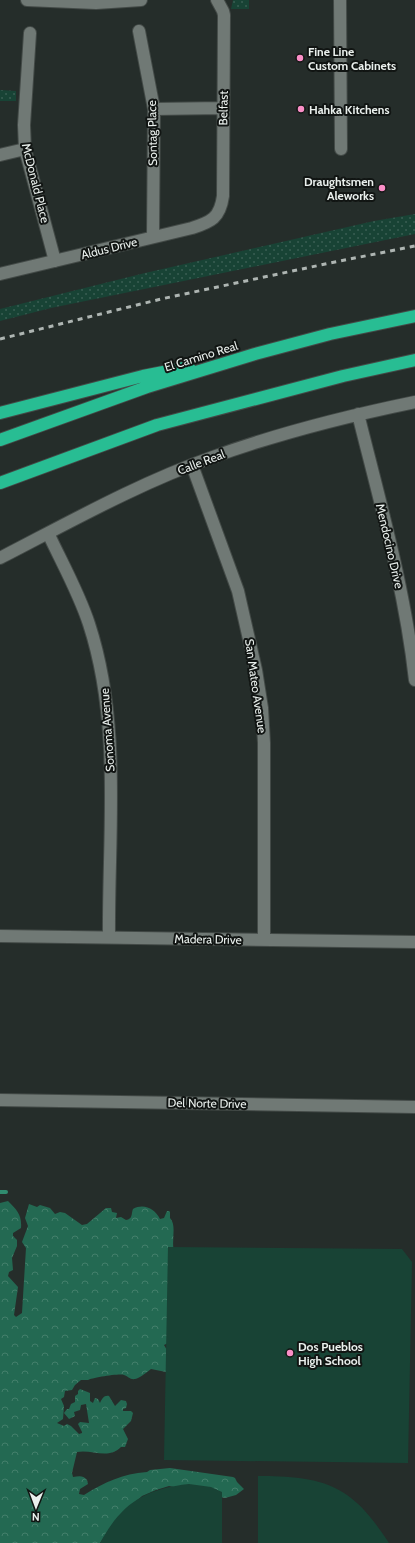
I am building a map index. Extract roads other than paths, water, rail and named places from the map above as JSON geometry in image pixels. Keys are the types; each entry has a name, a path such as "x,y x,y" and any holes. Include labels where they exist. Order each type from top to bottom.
{"highway":[{"name":"El Camino Real","path":"0,440 147,387 255,354 330,334 415,316"},
{"path":"0,413 143,376 255,354"},
{"path":"0,483 157,425 343,376 415,360"}],"street":[{"path":"27,0 96,3 142,0"},
{"name":"Belfast","path":"216,216 221,207 223,196 222,108 224,15 217,0"},
{"path":"340,0 341,149"},
{"name":"Sontag Place","path":"139,31 154,109 152,237"},
{"name":"McDonald Place","path":"30,33 24,126 25,149 55,261"},
{"path":"154,109 222,108"},
{"path":"0,155 25,149"},
{"name":"Aldus Drive","path":"0,274 192,228 205,223 216,216"},
{"name":"Calle Real","path":"0,558 107,502 192,465 275,436 358,414 415,402"},
{"name":"Mendocino Drive","path":"358,414 398,580 415,680"},
{"name":"San Mateo Avenue","path":"192,465 238,591 256,670 262,708 264,743 264,940"},
{"name":"Sonoma Avenue","path":"48,533 89,624 104,685 109,721 111,754 109,937"},
{"name":"Madera Drive","path":"0,936 415,942"},
{"name":"Del Norte Drive","path":"0,1100 415,1107"}],"waterway":[{"path":"0,1192 6,1192"}],"railway":[{"path":"0,339 161,299 415,246"}],"place":[{"name":"Fine Line Custom Cabinets","path":"300,58"},
{"name":"Hahka Kitchens","path":"301,109"},
{"name":"Draughtsmen Aleworks","path":"382,188"},
{"name":"Dos Pueblos High School","path":"290,1353"}]}
